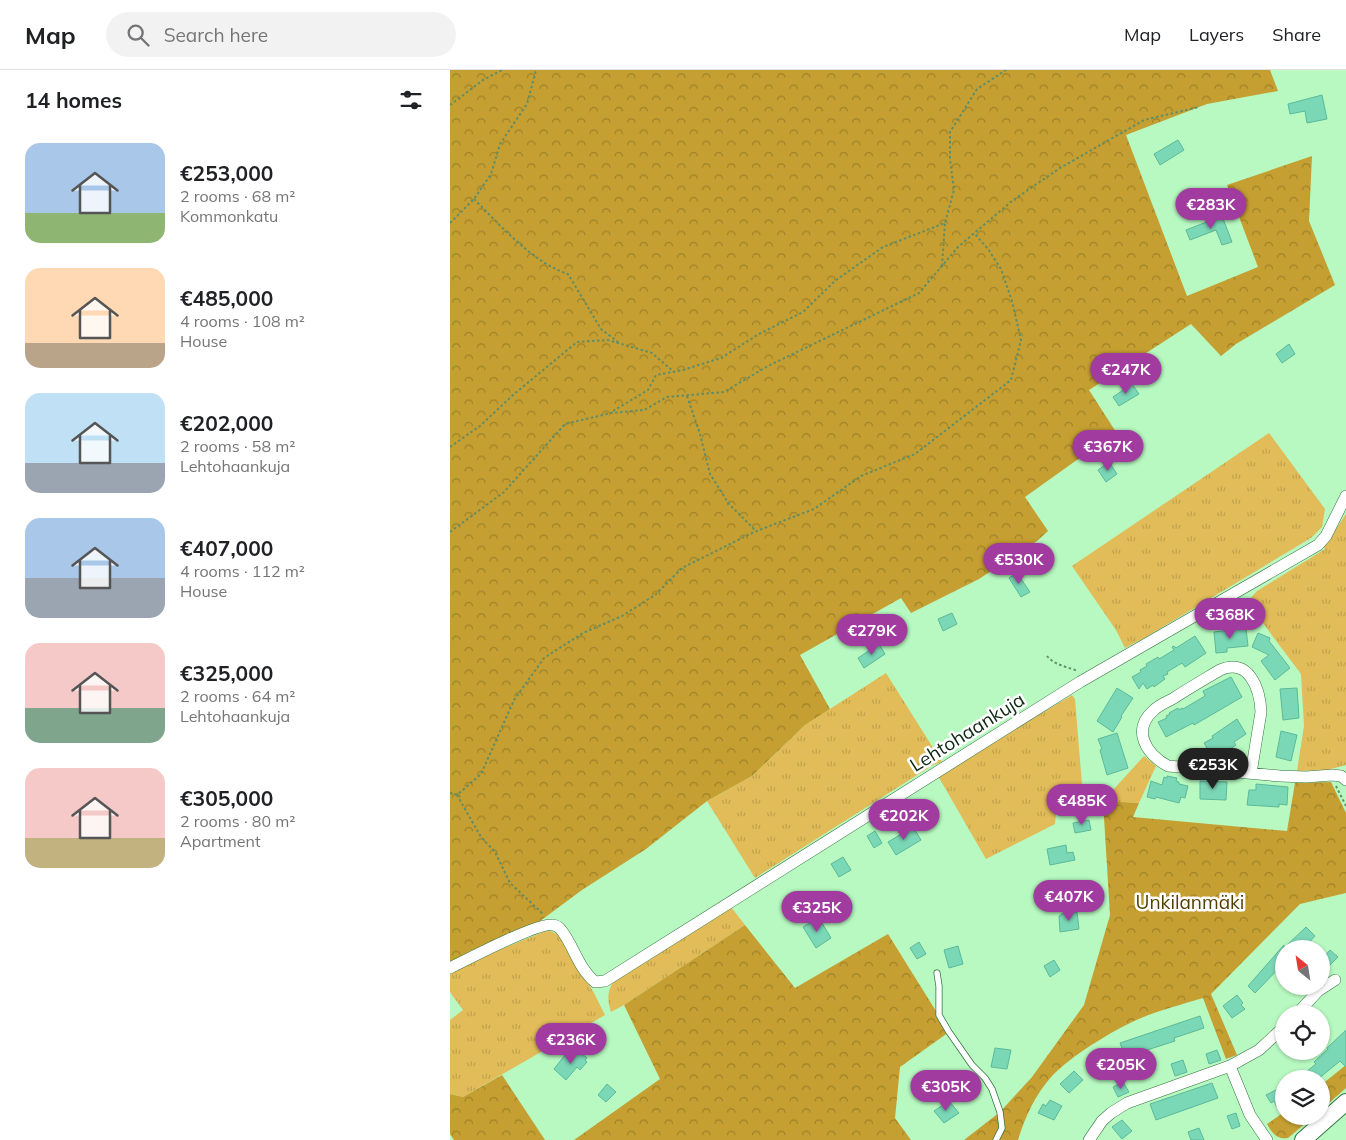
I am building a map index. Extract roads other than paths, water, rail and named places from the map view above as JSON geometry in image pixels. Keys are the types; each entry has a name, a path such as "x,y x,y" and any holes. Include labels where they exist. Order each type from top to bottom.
{"street":[{"name":"Lehtohaankuja","path":"450,968 496,945 543,925 552,925 560,929 588,976 595,982 605,981 1088,678 1318,545 1326,536 1346,496"},
{"path":"1251,773 1261,712 1257,687 1243,670 1232,666 1220,670 1154,710 1146,721 1143,737 1145,745 1153,757 1177,768 1280,776 1332,775 1341,776 1346,780"},
{"path":"1305,1005 1318,991 1334,980"},
{"path":"1089,1140 1102,1121 1127,1103 1230,1066 1259,1050 1275,1035"},
{"path":"1230,1066 1250,1116 1267,1140"},
{"path":"1303,1140 1346,1102"}],"lane":[{"path":"937,973 939,1014 972,1065 985,1078 992,1089 1000,1112 1002,1128 996,1140"}],"park label":[{"name":"Unkilanmäki","path":"1190,902"}]}
